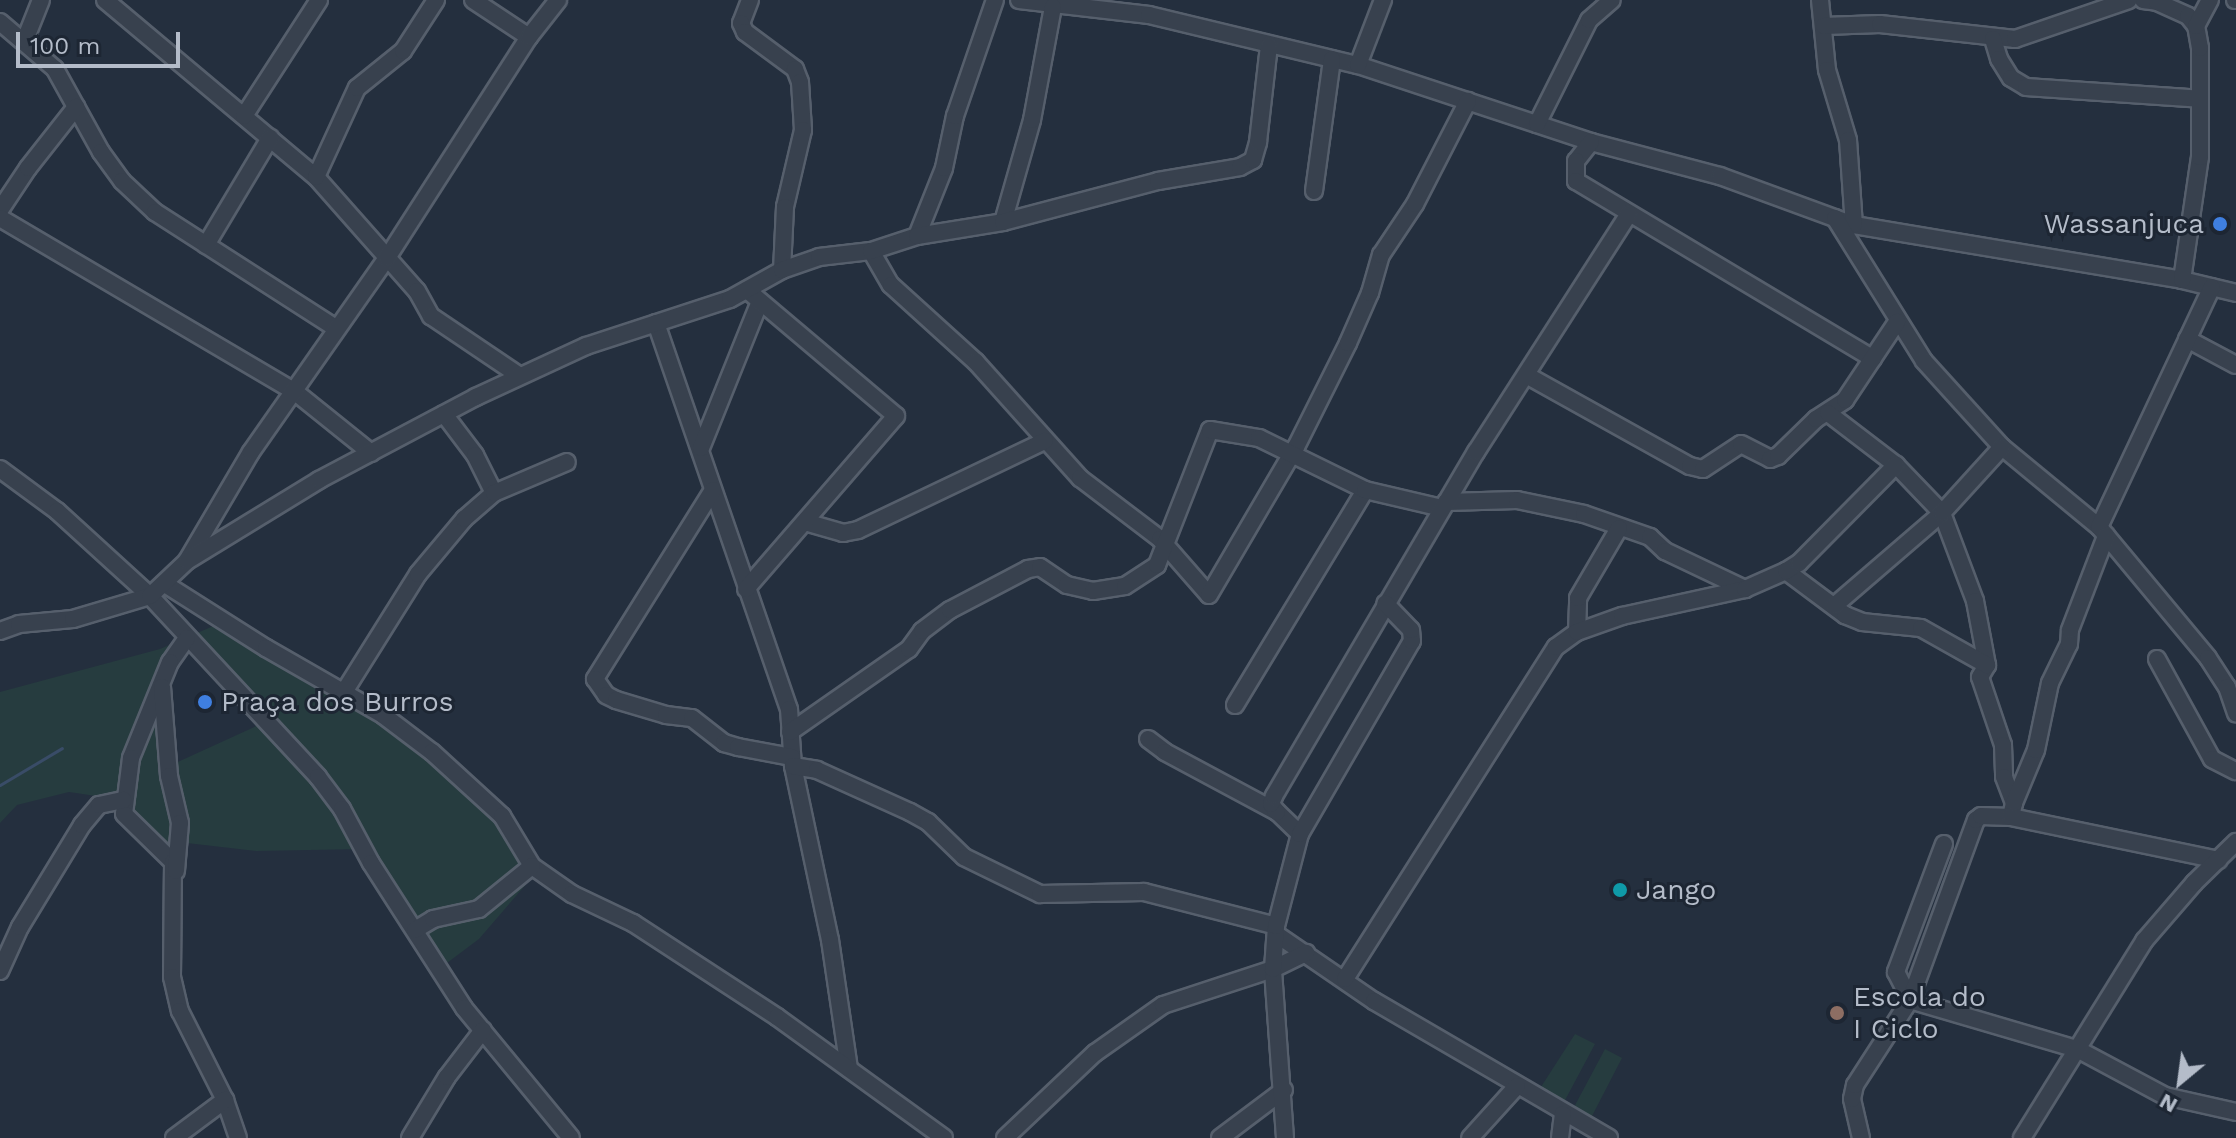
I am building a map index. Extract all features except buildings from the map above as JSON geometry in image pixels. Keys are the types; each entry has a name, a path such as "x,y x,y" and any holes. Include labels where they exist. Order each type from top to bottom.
{"street":[{"path":"105,0 316,177 417,291 431,316 520,376"},
{"path":"244,116 319,0"},
{"path":"316,177 357,88 403,51 436,0"},
{"path":"473,0 529,37"},
{"path":"0,631 19,624 73,619 150,596 187,561 251,452 387,258 529,37 558,0"},
{"path":"750,0 741,23 745,32 795,69 800,82 803,130 785,207 782,270"},
{"path":"917,236 944,168 955,116 995,0"},
{"path":"1019,0 1053,7 1149,15 1358,65 1591,142 1720,176 1854,225 2182,280 2236,293"},
{"path":"1358,65 1383,0"},
{"path":"1537,124 1589,20 1612,0"},
{"path":"1820,0 1827,70 1841,106 1848,140 1854,225"},
{"path":"1824,26 1880,24 1993,39 2015,39 2129,0"},
{"path":"2143,0 2157,2 2188,16 2196,26"},
{"path":"2182,280 2200,157 2196,26 2210,0"},
{"path":"25,40 37,2"},
{"path":"1003,222 1032,120 1053,7"},
{"path":"0,22 25,40 55,69 101,152 122,181 155,212 337,329"},
{"path":"1993,39 1999,59 2011,78 2026,87 2200,99"},
{"path":"187,561 371,453 520,376 586,346 730,299 782,270 819,257 871,251 917,236 1003,222 1158,181 1240,167 1253,160 1269,46"},
{"path":"1314,191 1332,59"},
{"path":"871,251 891,285 976,362 1045,441 1101,497 1145,526 1166,545 1209,595 1292,454 1348,343 1370,293 1381,255 1415,204 1468,101"},
{"path":"0,210 28,168 76,107"},
{"path":"206,245 270,138"},
{"path":"1591,142 1576,161 1576,181 1873,359"},
{"path":"1300,834 1271,804 1274,796 1444,505 1528,376 1566,308 1629,214"},
{"path":"0,218 294,391 371,453"},
{"path":"1835,218 1897,322 1934,373 2002,447 2102,532 2208,658 2227,687 2236,713"},
{"path":"2012,810 2036,750 2050,683 2069,644 2070,630 2102,532 2212,287"},
{"path":"746,589 896,416 747,290"},
{"path":"701,448 760,301"},
{"path":"1528,376 1676,459 1703,469 1741,444 1770,459 1778,456 1816,419 1845,400 1897,322"},
{"path":"656,323 783,689 792,762 830,940 849,1069"},
{"path":"2187,339 2236,365"},
{"path":"1828,413 1896,465 1942,513 1975,601 1987,665 1980,677 2003,745 2004,777 2012,810"},
{"path":"444,414 475,455 494,493"},
{"path":"790,732 909,649 922,631 950,610 1028,569 1040,567 1067,585 1093,591 1125,586 1157,565 1210,430 1259,438 1365,490 1444,505 1537,502 1595,517 1650,537 1665,551 1745,589"},
{"path":"805,522 843,533 858,530 1045,441"},
{"path":"1834,606 1942,513 2002,447"},
{"path":"344,692 418,574 464,519 494,493 567,462"},
{"path":"1345,979 1556,647 1577,632 1622,616 1745,589 1786,571 1799,563 1896,465"},
{"path":"0,469 57,511 150,596 318,777 342,809 371,863 464,1008 571,1138"},
{"path":"713,490 595,679 606,695 666,715 692,718 724,743 817,770 910,812 928,822 964,857 1040,894 1144,892 1276,930 1374,1001 1563,1114 1609,1138"},
{"path":"1235,705 1365,490"},
{"path":"1577,632 1578,598 1619,528"},
{"path":"1786,571 1862,622 1921,628 1987,665"},
{"path":"165,584 395,724 502,816 532,866 572,894 633,923 777,1017 944,1138"},
{"path":"1285,1138 1284,1090 1273,969 1276,930 1300,834 1412,641 1411,630 1385,603"},
{"path":"176,871 173,862 124,814 123,800 131,758 170,662 187,638"},
{"path":"2157,659 2212,759 2236,771"},
{"path":"162,683 169,776 180,823 172,977 190,1036 225,1100 238,1138"},
{"path":"1148,739 1165,752 1277,812"},
{"path":"0,971 20,927 82,825 99,805 123,800"},
{"path":"1861,1138 1852,1099 1855,1085 1910,1000 1973,825 1981,816 2012,810 2219,860"},
{"path":"2022,1138 2144,941 2194,883 2236,842"},
{"path":"1944,844 1896,972 1910,1000 2077,1049 2165,1096 2236,1112"},
{"path":"415,930 433,919 479,909 532,866"},
{"path":"1005,1138 1095,1053 1163,1005 1273,969 1306,953"},
{"path":"410,1138 438,1089 483,1030"},
{"path":"1470,1138 1517,1086"},
{"path":"1220,1138 1284,1090"},
{"path":"174,1138 225,1100"},
{"path":"1560,1138 1563,1114"}],"green space":[{"path":"225,621 344,692 502,816 532,866 529,881 479,939 439,969 363,849 256,851 187,843 174,850 123,800 69,792 17,805 0,823 0,692 160,649","holes":["187,639 265,722 169,766 162,683"]},
{"path":"1575,1034 1595,1044 1563,1104 1539,1090"},
{"path":"1605,1049 1622,1058 1591,1118 1573,1109"}],"waterway":[{"path":"0,785 62,748"}],"place":[{"name":"Wassanjuca","path":"2220,224"},
{"name":"Praça dos Burros","path":"205,702"},
{"name":"Jango","path":"1620,890"},
{"name":"Escola do I Ciclo","path":"1837,1013"}]}
